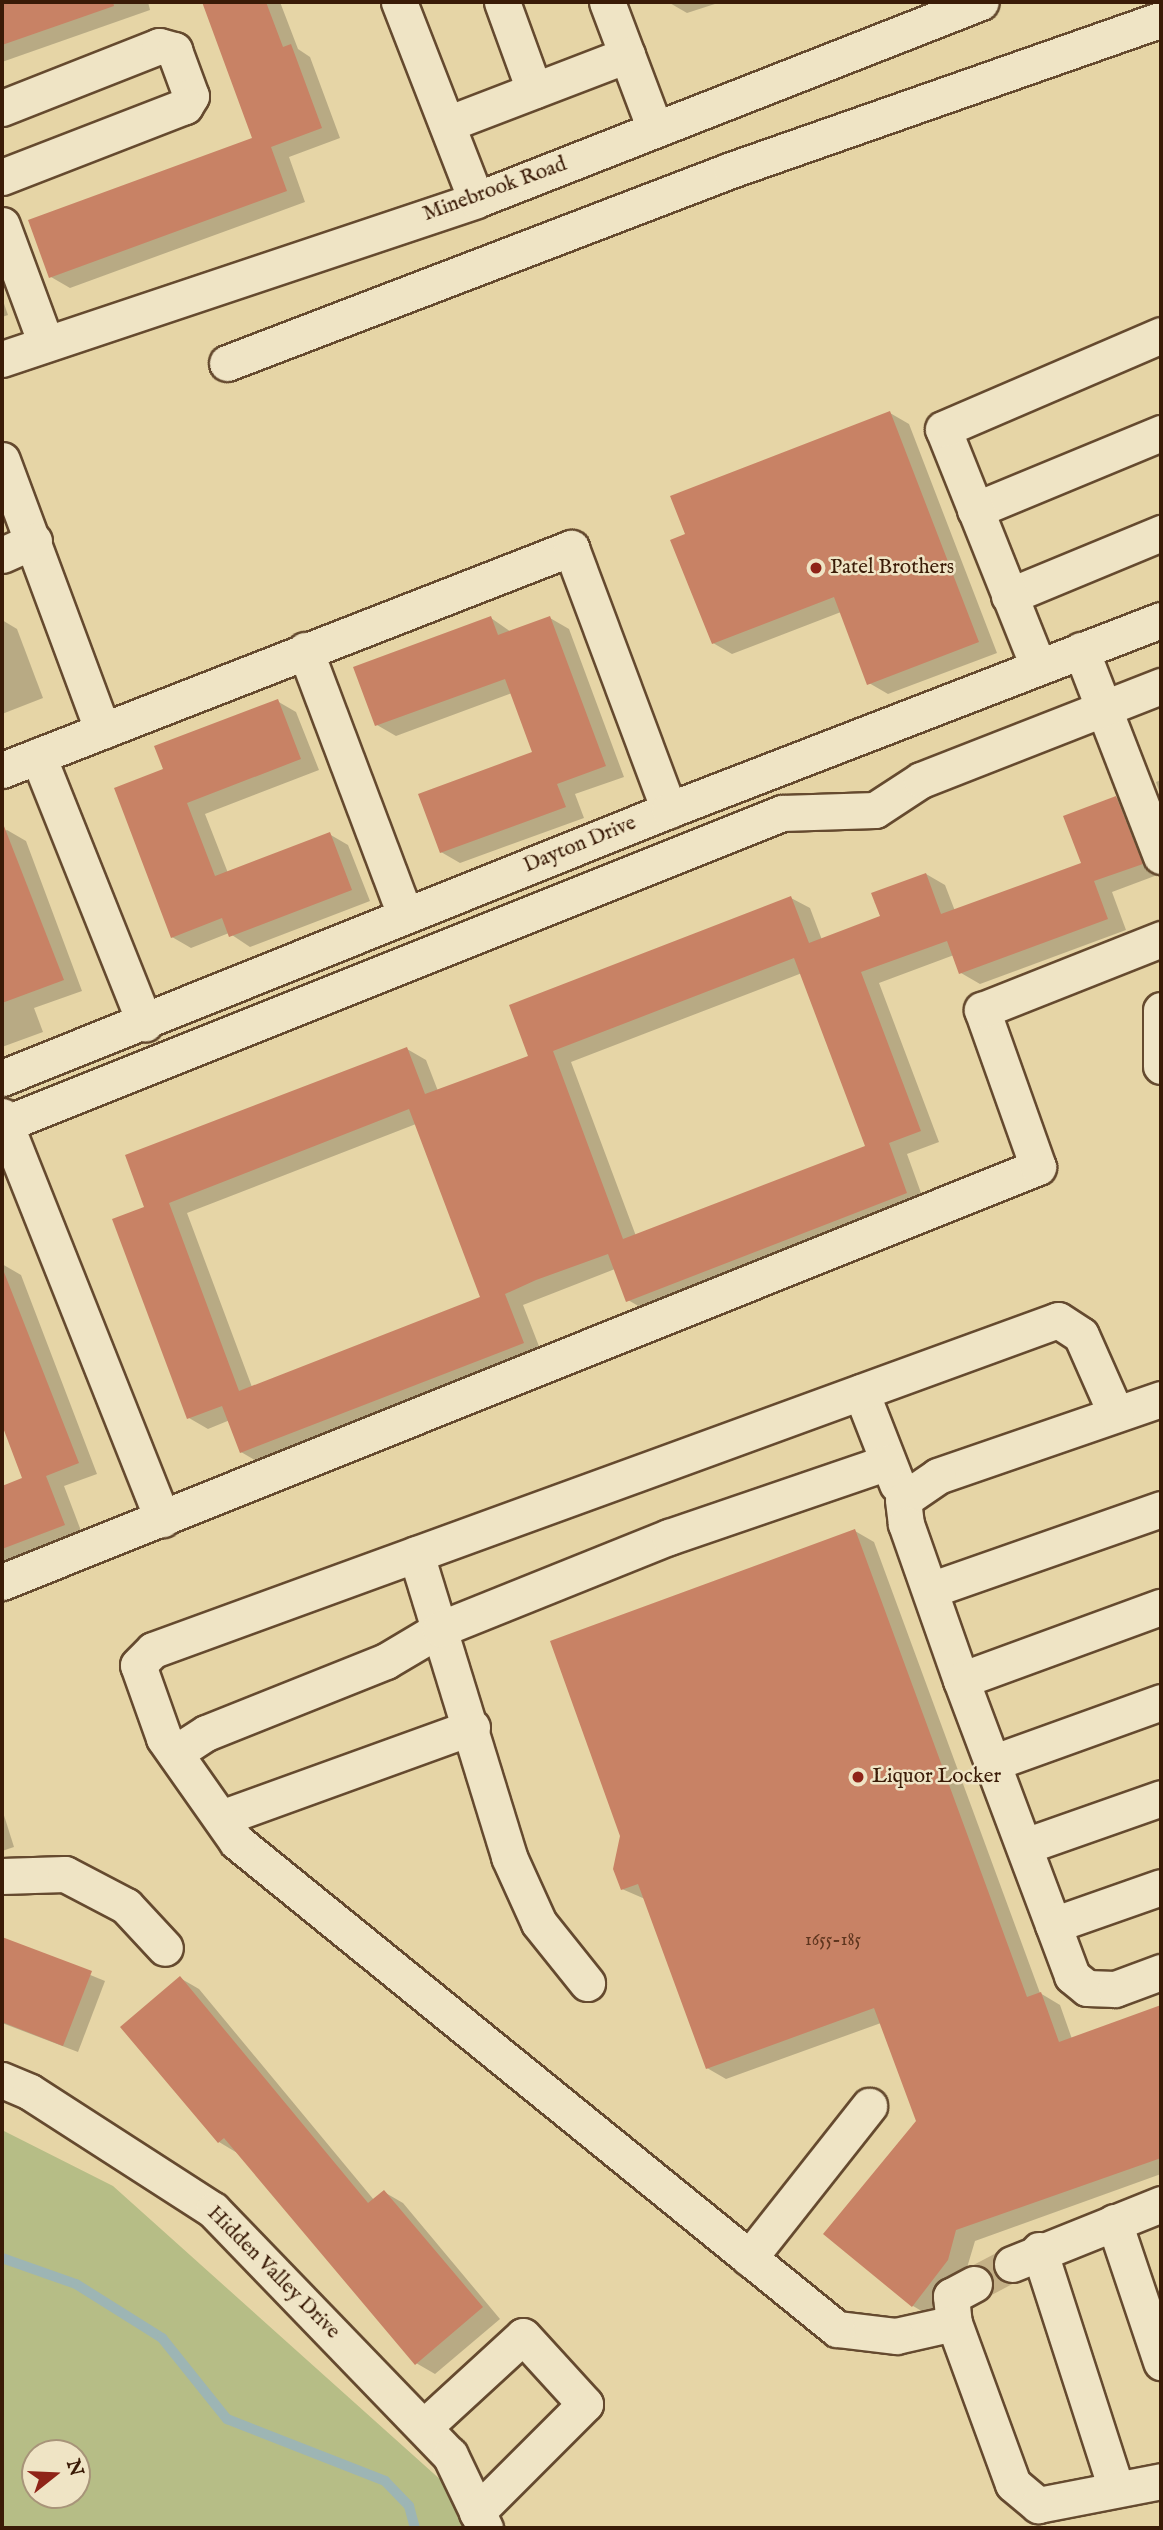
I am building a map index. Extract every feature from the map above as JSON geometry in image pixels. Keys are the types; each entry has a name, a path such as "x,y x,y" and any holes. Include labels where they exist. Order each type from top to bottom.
{"street":[{"path":"399,2 476,200"},
{"path":"502,2 534,90"},
{"path":"607,2 655,129"},
{"name":"Minebrook Road","path":"2,359 45,341 476,200 981,2"},
{"path":"228,363 744,165 1161,19"},
{"path":"2,108 159,46 174,50 191,96 185,106 2,177"},
{"path":"447,124 627,55"},
{"path":"2,225 45,341"},
{"path":"1038,666 943,429 1161,335"},
{"path":"975,510 1161,433"},
{"path":"2,460 103,732"},
{"path":"1009,596 1161,533"},
{"path":"2,555 34,541"},
{"path":"2,770 571,548 669,810"},
{"name":"Dayton Drive","path":"2,1078 145,1023 405,915 669,810 797,764 1038,666 1161,620"},
{"path":"305,650 405,915"},
{"path":"1081,650 1161,856"},
{"path":"162,1519 3,1122 782,813 875,810 921,780 1161,686"},
{"path":"38,756 145,1023"},
{"path":"2,1582 1038,1167 982,1010 1161,939"},
{"path":"1161,1010 1161,1066"},
{"path":"954,2323 896,2336 836,2329 237,1842 164,1738 138,1665 153,1650 1058,1320 1080,1335 1116,1414"},
{"path":"861,1392 903,1500 906,1524 961,1680 1072,1976 1087,1988 1115,1989 1161,1972"},
{"path":"903,1500 938,1476 1161,1399"},
{"path":"174,1753 206,1733 386,1661 440,1629 670,1537 888,1462"},
{"path":"930,1590 1161,1509"},
{"path":"416,1554 472,1727 509,1857 534,1912 587,1983"},
{"path":"961,1680 1161,1607"},
{"path":"992,1763 1161,1702"},
{"path":"221,1818 472,1727"},
{"path":"1025,1846 1161,1798"},
{"path":"2,1876 65,1874 126,1906 165,1948"},
{"path":"1054,1925 1161,1887"},
{"name":"Hidden Valley Drive","path":"2,2080 30,2092 213,2210 450,2455 481,2520"},
{"path":"749,2258 869,2106"},
{"path":"1116,2488 1025,2257 1161,2204"},
{"path":"1114,2222 1161,2362"},
{"path":"974,2284 951,2296 954,2323 1013,2484 1038,2505 1161,2481"},
{"path":"424,2427 523,2336 585,2404 481,2520"}],"green space":[{"path":"2,2130 113,2186 462,2499 471,2528 2,2528"}],"building":[{"path":"2,2 113,2 114,6 2,45"},
{"path":"202,2 266,2 283,47 291,44 322,128 271,147 287,191 49,278 28,220 252,138"},
{"name":"Patel Brothers","path":"890,411 979,642 867,685 834,597 712,644 670,540 685,534 670,496"},
{"path":"491,616 498,635 550,616 606,766 557,784 566,807 440,853 418,794 532,752 505,679 375,726 353,667"},
{"path":"278,699 301,759 187,803 215,876 330,832 352,890 229,937 222,918 171,938 114,788 163,769 154,746"},
{"path":"1116,796 1143,864 1094,881 1108,919 959,974 947,941 861,972 921,1131 889,1143 907,1193 626,1302 608,1254 536,1280 505,1294 524,1343 240,1453 222,1406 187,1419 112,1219 144,1207 125,1155 407,1047 425,1094 528,1056 509,1005 791,896 809,943 880,916 871,893 926,873 941,914 1081,863 1063,816","holes":["794,958 865,1146 623,1239 553,1051","409,1109 480,1297 239,1391 169,1203"]},
{"path":"2,821 64,980 2,1003"},
{"path":"2,1267 79,1463 46,1476 65,1525 2,1549 2,1486 22,1478 2,1425"},
{"path":"855,1529 1027,1997 1041,1992 1059,2042 1161,2005 1161,2158 956,2230 948,2260 912,2307 823,2234 916,2121 874,2008 706,2069 638,1884 621,1890 613,1869 620,1836 550,1641"},
{"path":"2,1937 92,1971 63,2046 2,2022"},
{"path":"180,1976 368,2203 384,2190 483,2307 415,2365 224,2138 218,2143 120,2027"}],"waterway":[{"path":"2,2258 76,2284 162,2338 227,2419 385,2481 409,2506 415,2528"}],"tunnel":[{"path":"974,2284 1012,2264"}],"place":[{"name":"Patel Brothers","path":"816,568"},
{"name":"Liquor Locker","path":"858,1777"}]}
